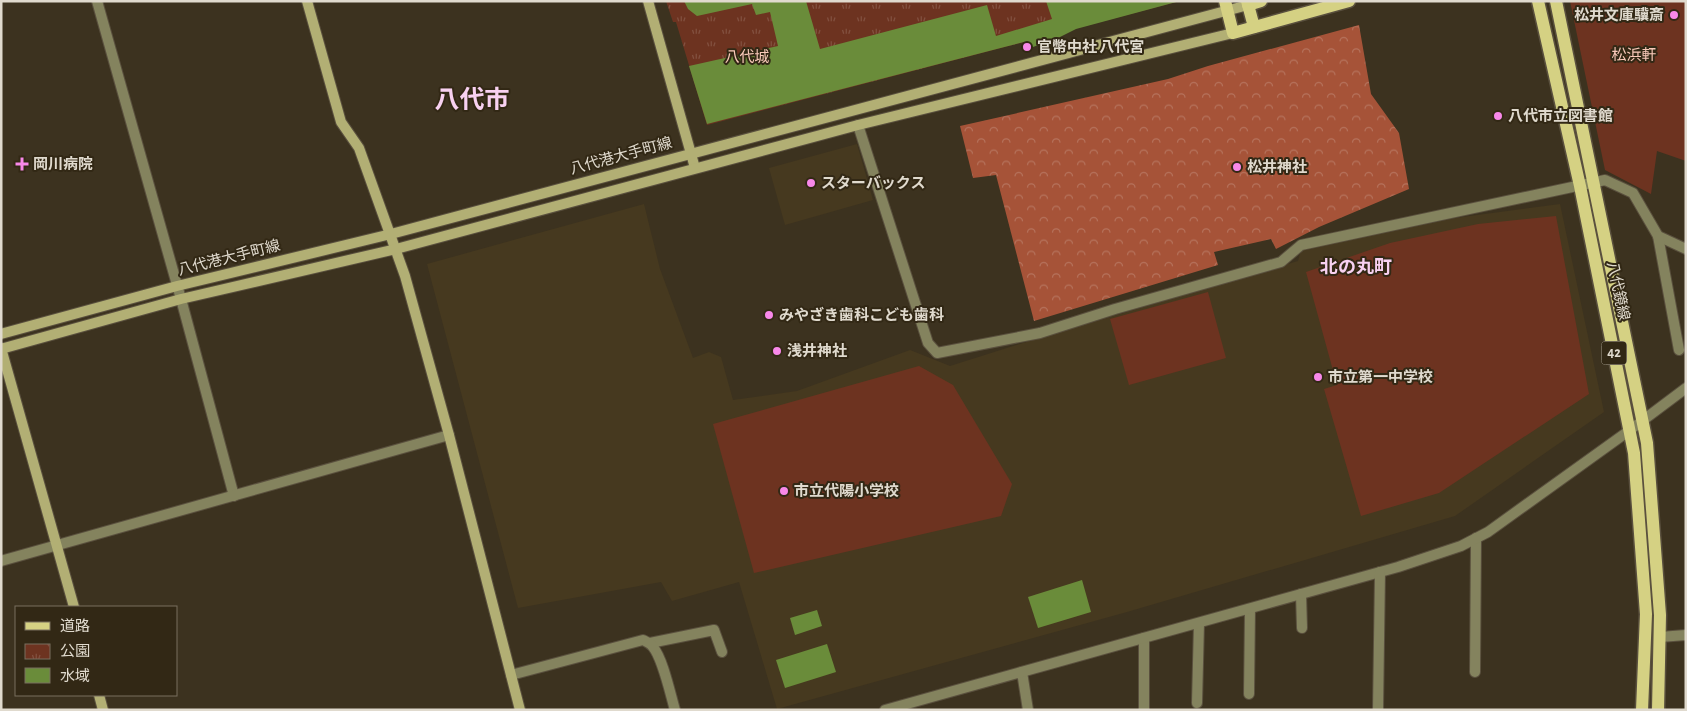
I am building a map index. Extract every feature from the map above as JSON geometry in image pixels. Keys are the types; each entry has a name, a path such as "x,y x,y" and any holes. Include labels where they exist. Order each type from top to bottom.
{"main road":[{"path":"307,1 341,122 359,148 396,249 449,435 520,710"},
{"path":"648,1 695,168"},
{"path":"1254,27 1247,3 1261,1"},
{"path":"1226,6 1233,33 1349,1"},
{"name":"八代鏡線","path":"1538,1 1580,186 1634,453 1646,614 1642,710"},
{"name":"八代鏡線","path":"1556,1 1648,452 1660,615 1658,710"},
{"name":"八代港大手町線","path":"1,334 177,286 391,234 690,153 866,108 1226,6 1247,3"},
{"name":"八代港大手町線","path":"1,349 181,298 396,249 858,124 1233,33"},
{"path":"1,349 74,606"},
{"path":"99,696 103,710"}],"street":[{"path":"97,1 181,298 234,496"},
{"path":"858,124 928,343 937,353 1040,334 1115,309 1281,262 1301,245 1605,180 1633,193 1658,236 1679,350"},
{"path":"1658,236 1686,249"},
{"path":"885,710 1380,572 1460,546 1476,538 1519,510 1686,388"},
{"path":"1,561 449,435"},
{"path":"1475,672 1476,538"},
{"path":"1378,710 1380,572"},
{"path":"1301,594 1302,628"},
{"path":"1249,694 1250,608"},
{"path":"1197,703 1199,623"},
{"path":"650,643 714,630 722,652"},
{"path":"1660,637 1686,635"},
{"path":"1144,638 1144,710"},
{"path":"510,675 643,640 650,643 660,660 675,710"},
{"path":"1022,672 1028,710"}],"shaded area":[{"path":"857,144 873,200 785,225 769,168"},
{"path":"644,204 660,269 693,358 709,352 721,357 733,400 797,391 910,350 950,366 1298,261 1301,250 1455,218 1560,204 1604,412 1455,516 1127,612 777,709 739,582 672,601 661,582 518,608 427,264"}],"green space":[{"name":"八代城","path":"666,1 1180,1 707,125 676,22 673,22"},
{"name":"松浜軒","path":"1570,1 1686,1 1686,161 1657,151 1651,194 1605,170"},
{"path":"1359,25 1371,94 1399,133 1409,189 1319,227 1276,249 1271,239 1214,252 1218,265 1034,321 996,175 973,178 960,126 1168,79 1208,66"},
{"path":"1556,216 1589,394 1439,493 1361,516 1324,389 1337,385 1306,272 1390,243 1478,224"},
{"path":"1208,292 1226,358 1129,385 1110,319"},
{"path":"919,366 953,385 1012,484 1001,516 754,573 713,424"}],"water":[{"name":"八代城","path":"684,1 806,1 820,49 987,5 996,36 1052,19 1046,1 1180,1 1076,29 1033,47 1024,42 707,124 689,66 778,46 770,12 756,15 752,4 697,16 688,9"},
{"path":"1082,580 1091,612 1038,628 1028,597"},
{"path":"817,610 822,626 795,635 790,618"},
{"path":"827,644 836,672 785,688 776,660"}],"place":[{"name":"松井文庫驥斎","path":"1674,15"},
{"name":"官幣中社 八代宮","path":"1027,47"},
{"name":"八代市立図書館","path":"1498,116"},
{"name":"岡川病院","path":"22,164"},
{"name":"松井神社","path":"1237,167"},
{"name":"スターバックス","path":"811,183"},
{"name":"みやざき歯科こども歯科","path":"769,315"},
{"name":"浅井神社","path":"777,351"},
{"name":"市立第一中学校","path":"1318,377"},
{"name":"市立代陽小学校","path":"784,491"}],"district":[{"name":"八代市","path":"472,100"},
{"name":"北の丸町","path":"1356,268"}]}
